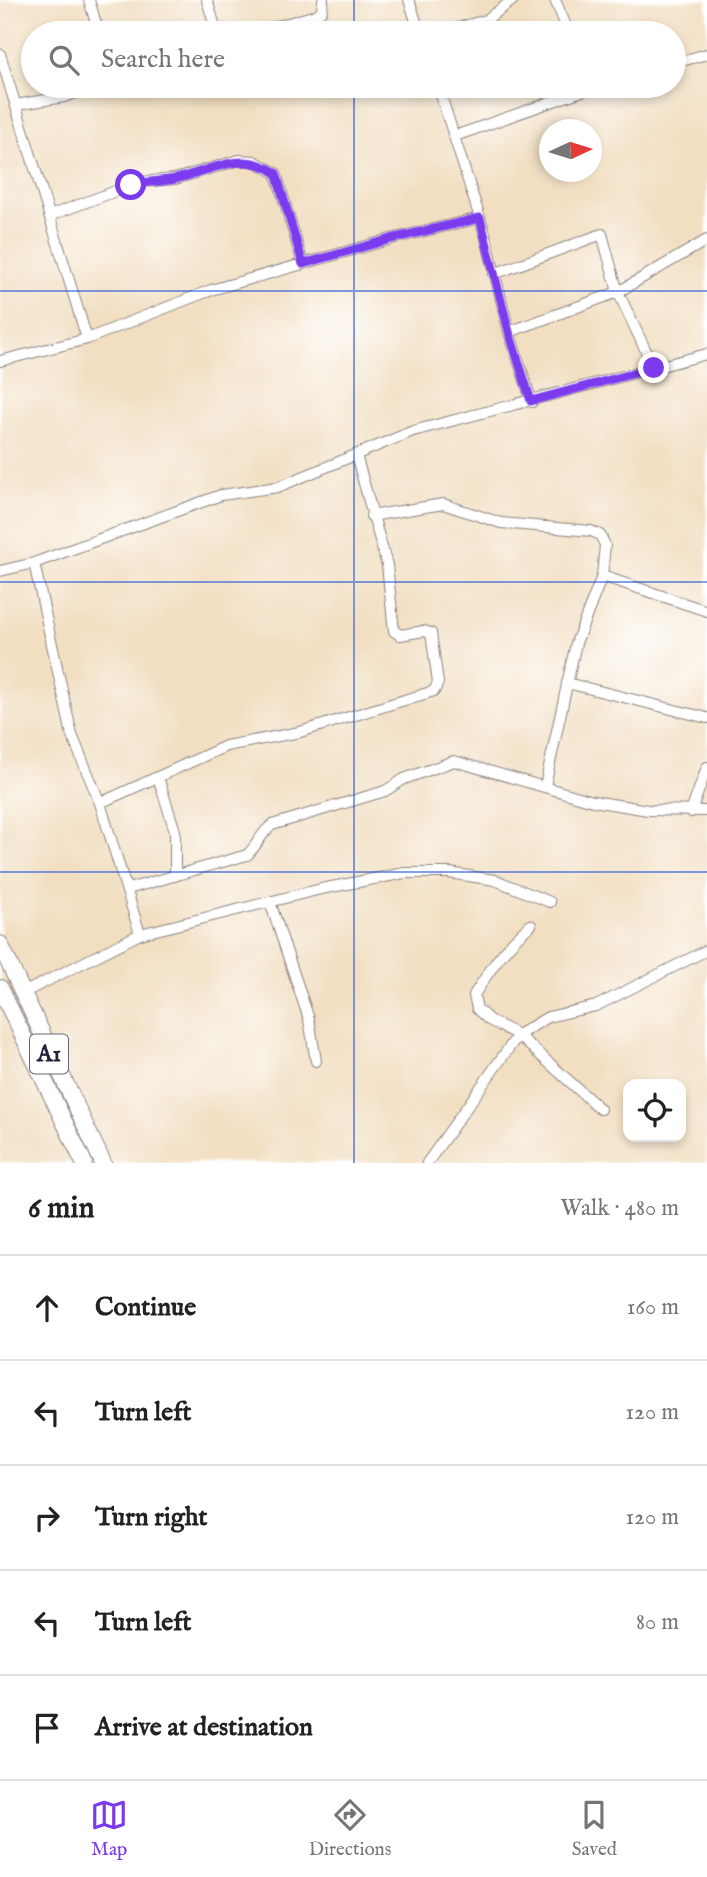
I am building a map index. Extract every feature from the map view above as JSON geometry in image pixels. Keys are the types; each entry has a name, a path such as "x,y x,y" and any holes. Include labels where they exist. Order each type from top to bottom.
{"highway":[{"name":"A1","path":"0,944 21,994 103,1163"},
{"name":"A1","path":"0,988 84,1163"}],"street":[{"path":"89,0 95,21"},
{"path":"207,0 213,21"},
{"path":"295,21 316,15 322,10 323,0"},
{"path":"409,0 416,21"},
{"path":"482,21 513,0"},
{"path":"555,0 564,21"},
{"path":"0,54 87,339"},
{"path":"686,60 707,54"},
{"path":"15,105 58,98"},
{"path":"442,98 480,218 509,332 531,401"},
{"path":"454,136 560,98"},
{"path":"49,216 140,183 175,179 239,160 254,161 276,173 303,264"},
{"path":"0,361 87,339 211,290 391,239 480,218"},
{"path":"494,274 602,234 618,292 654,368"},
{"path":"509,332 618,292 707,240"},
{"path":"0,571 34,563 221,495 278,487 413,431 707,354"},
{"path":"100,803 241,741 300,732 434,691 438,684 431,634 424,631 400,635 394,631 387,565 371,516 356,455"},
{"path":"371,516 443,504 501,523 591,531 600,535 605,545 602,576 576,643 545,786"},
{"path":"34,563 72,735 100,803 140,934"},
{"path":"602,576 707,611"},
{"path":"567,683 707,718"},
{"path":"128,890 247,855 257,846 261,833 272,825 385,791 440,764 454,761 470,763 593,801 648,810 707,811"},
{"path":"691,812 707,767"},
{"path":"158,777 175,831 175,876"},
{"path":"21,994 140,934 321,889 426,872 495,880 550,902"},
{"path":"270,902 309,1019 316,1061"},
{"path":"531,925 512,940 474,995 477,1009 489,1020 518,1035 600,1109"},
{"path":"427,1163 518,1035 548,1017 596,1006 707,950"}],"route":[{"path":"131,185 175,179 239,160 254,161 276,173 303,264 480,218 509,332 531,401 654,368"}]}
